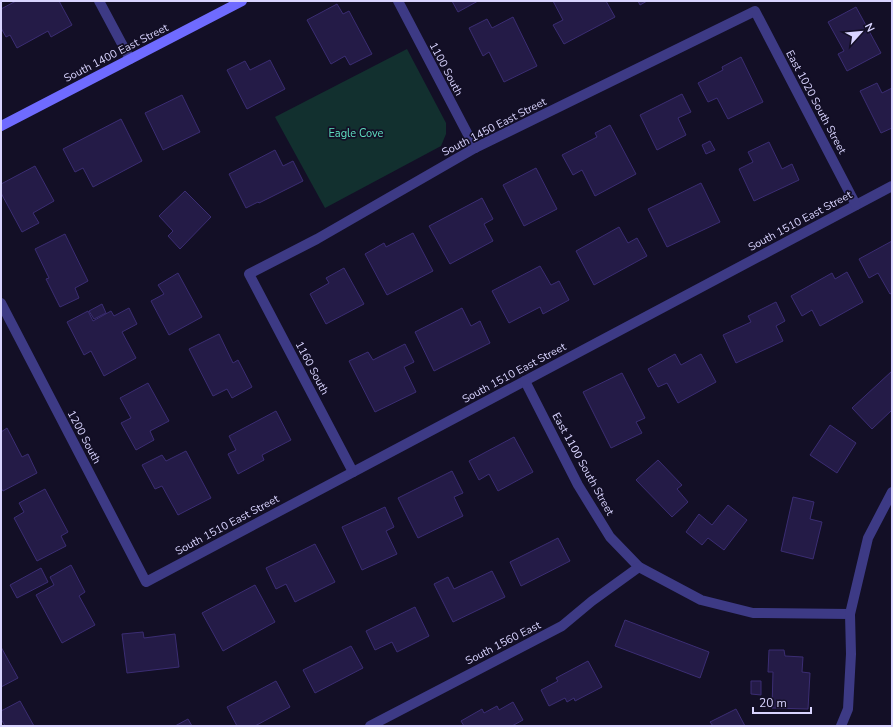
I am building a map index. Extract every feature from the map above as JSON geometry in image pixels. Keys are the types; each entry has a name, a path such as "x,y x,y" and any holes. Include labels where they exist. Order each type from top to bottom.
{"street":[{"path":"99,1 130,59"},
{"name":"South 1400 East Street","path":"1,126 242,1"},
{"name":"1100 South","path":"398,1 475,148"},
{"name":"South 1450 East Street","path":"249,274 317,239 475,148 755,11"},
{"name":"East 1020 South Street","path":"755,11 856,204"},
{"name":"South 1510 East Street","path":"146,582 892,186"},
{"name":"1160 South","path":"249,274 353,472"},
{"name":"1200 South","path":"1,303 146,582"},
{"name":"East 1100 South Street","path":"524,381 578,485 610,537 639,567 701,600 753,613 850,614"},
{"path":"840,726 848,709 851,654 850,614 868,538 892,492"},
{"name":"South 1560 East","path":"370,726 562,626 592,601 639,567"}],"green space":[{"name":"Eagle Cove","path":"407,49 446,123 446,134 441,146 325,208 275,117"}],"building":[{"path":"16,1 59,1 72,25 51,37 48,31 17,48 10,35 6,37 1,28 1,9"},
{"path":"452,1 478,1 458,12"},
{"path":"553,1 606,1 615,17 564,44 553,25 563,20"},
{"path":"638,1 647,1 640,5"},
{"path":"337,4 343,14 349,11 372,54 350,65 345,56 331,64 307,20"},
{"path":"856,7 881,53 847,71 838,54 844,51 828,22"},
{"path":"513,17 537,66 504,82 489,52 483,56 469,28 487,19 492,28"},
{"path":"741,57 763,102 728,119 717,98 708,102 698,83 723,70 722,67"},
{"path":"270,60 285,89 247,109 227,70 245,61 250,70"},
{"path":"877,83 882,93 892,88 892,128 881,133 860,91"},
{"path":"682,94 691,112 678,118 686,135 657,150 640,115"},
{"path":"182,95 200,132 163,150 145,113"},
{"path":"121,119 142,161 93,187 83,168 75,172 63,149"},
{"path":"610,125 636,174 595,196 582,170 573,175 562,155 597,137 595,133"},
{"path":"710,141 715,150 706,154 702,145"},
{"path":"769,142 782,169 792,164 799,180 754,201 739,169 753,162 748,152"},
{"path":"275,150 283,166 293,161 303,181 246,208 229,174"},
{"path":"35,166 54,201 33,213 39,223 22,232 1,193 1,184"},
{"path":"536,168 557,209 524,226 503,185"},
{"path":"701,183 720,222 667,247 648,209"},
{"path":"185,191 211,217 180,249 168,236 173,231 159,216"},
{"path":"482,198 493,219 484,224 493,241 450,264 429,226"},
{"path":"619,227 628,243 637,238 647,256 594,285 576,251"},
{"path":"413,233 433,271 387,295 365,254 384,243 386,247"},
{"path":"65,234 88,281 75,288 79,298 60,307 46,279 49,278 35,249"},
{"path":"892,241 892,293 890,294 878,273 869,278 859,259"},
{"path":"540,266 551,285 559,281 569,300 543,314 540,307 509,323 492,291"},
{"path":"344,268 364,304 326,324 310,294 329,283 326,278"},
{"path":"847,272 863,302 820,326 812,310 802,316 791,296 832,273 835,279"},
{"path":"178,273 202,317 169,335 151,301 164,294 158,285"},
{"path":"776,302 785,321 776,326 783,341 736,363 723,335 751,322 748,316"},
{"path":"102,304 106,313 94,319 89,311"},
{"path":"129,308 137,324 122,332 136,358 104,376 91,351 84,355 67,322 88,311 93,321 111,311 114,316"},
{"path":"462,308 471,326 480,321 490,343 434,371 415,332"},
{"path":"219,334 233,363 238,360 252,387 232,398 227,389 213,396 189,349"},
{"path":"405,344 414,362 404,367 416,392 375,412 349,361 368,352 373,360"},
{"path":"675,354 681,365 701,354 716,382 678,403 667,383 658,387 648,369"},
{"path":"892,371 892,410 872,429 852,408"},
{"path":"622,373 645,418 636,422 642,433 611,448 583,392"},
{"path":"148,383 169,421 150,431 154,440 136,450 121,423 131,418 120,398"},
{"path":"276,411 291,440 262,455 264,460 238,474 228,454 236,450 229,436"},
{"path":"830,425 856,443 837,473 810,455"},
{"path":"7,428 22,457 28,454 37,473 3,491 1,488 1,432"},
{"path":"514,437 533,472 498,491 489,474 479,480 469,461"},
{"path":"186,451 211,498 178,515 162,486 155,489 142,465 162,455 166,461"},
{"path":"658,460 682,485 677,489 688,502 672,517 636,480"},
{"path":"452,471 463,493 454,497 463,516 418,538 398,498"},
{"path":"45,489 68,532 61,536 66,546 37,561 14,518 24,512 19,503"},
{"path":"793,497 814,502 810,519 822,522 813,559 781,551"},
{"path":"728,505 747,520 724,550 708,538 702,545 686,532 699,514 712,525"},
{"path":"385,507 394,527 386,531 397,554 362,570 342,527"},
{"path":"558,538 570,561 521,586 510,562"},
{"path":"315,544 335,582 295,602 286,584 276,589 266,568"},
{"path":"71,565 85,592 79,596 95,625 62,643 36,595 54,585 50,577"},
{"path":"41,568 48,582 17,598 10,585"},
{"path":"492,571 505,597 453,622 434,584 448,577 454,589"},
{"path":"255,585 275,622 223,651 202,613"},
{"path":"415,607 429,636 397,652 392,642 375,650 366,631"},
{"path":"625,620 709,652 700,678 615,646"},
{"path":"143,632 144,638 175,634 179,667 127,673 122,634"},
{"path":"351,646 363,668 315,693 303,670"},
{"path":"1,647 18,678 1,687"},
{"path":"769,650 784,650 785,656 803,657 802,672 810,673 808,709 772,708 773,672 768,672"},
{"path":"588,661 602,687 575,701 574,698 567,702 565,698 549,706 541,690 558,681 556,678"},
{"path":"276,681 290,707 255,726 237,726 227,707"},
{"path":"751,681 761,681 761,695 751,694"},
{"path":"20,701 34,726 5,726 1,719 1,711"},
{"path":"513,702 523,720 512,726 464,726 461,721 482,709 484,713 497,706 499,710"},
{"path":"736,709 745,726 713,726 710,722"},
{"path":"188,719 192,726 175,726"}]}
